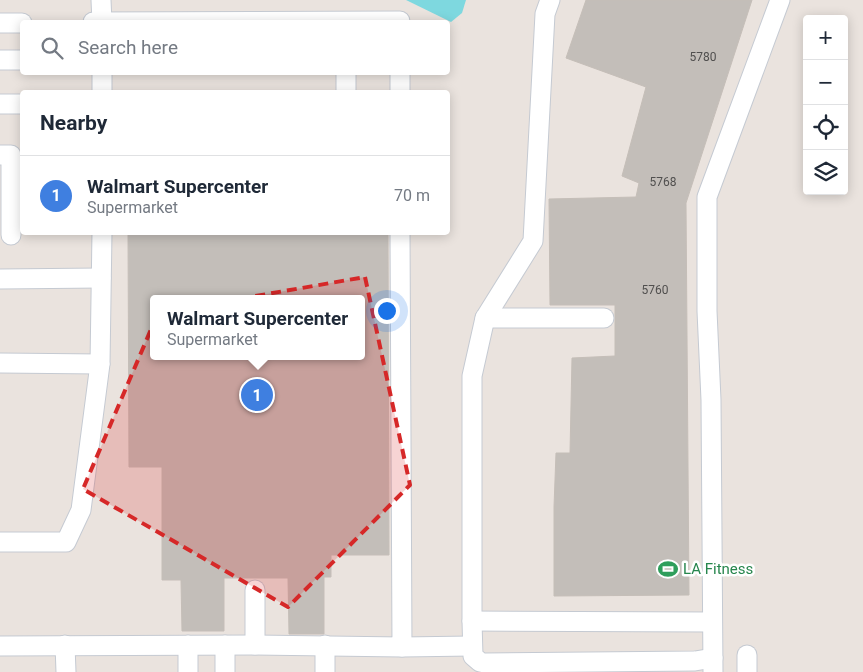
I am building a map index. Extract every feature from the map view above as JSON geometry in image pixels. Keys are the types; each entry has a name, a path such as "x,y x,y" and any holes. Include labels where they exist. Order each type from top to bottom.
{"lane":[{"path":"101,0 102,20"},
{"path":"473,659 472,376 485,318 533,241 545,14 550,0"},
{"path":"0,646 255,645 325,659 402,647 485,662 695,661 713,665 711,391 707,311 708,197 780,0"},
{"path":"0,23 20,23"},
{"path":"0,60 20,60"},
{"path":"102,75 102,90"},
{"path":"346,75 346,90"},
{"path":"400,75 400,90"},
{"path":"0,104 20,104"},
{"path":"11,155 11,235"},
{"path":"0,542 66,542 81,510 100,364 102,235"},
{"path":"400,235 402,647"},
{"path":"0,279 102,278"},
{"path":"485,318 604,318"},
{"path":"0,363 100,364"},
{"path":"254,590 255,645"},
{"path":"472,621 712,622"},
{"path":"65,645 66,672"},
{"path":"188,645 188,672"},
{"path":"225,645 225,672"},
{"path":"325,659 341,672"}],"highlighted area":[{"path":"365,277 410,485 288,607 83,489 158,313"}],"water":[{"path":"406,0 466,0 462,13 451,22"}],"building":[{"path":"586,0 752,0 686,203 689,595 554,596 556,453 570,453 572,358 615,356 615,305 550,305 549,199 636,197 639,183 622,176 646,87 566,58"},
{"path":"128,235 388,235 389,555 331,555 331,577 324,577 324,634 289,634 288,578 224,578 224,631 182,631 181,580 162,580 162,467 129,467"}],"place":[{"name":"Walmart Supercenter","path":"257,395"},
{"name":"LA Fitness","path":"668,569"}]}
